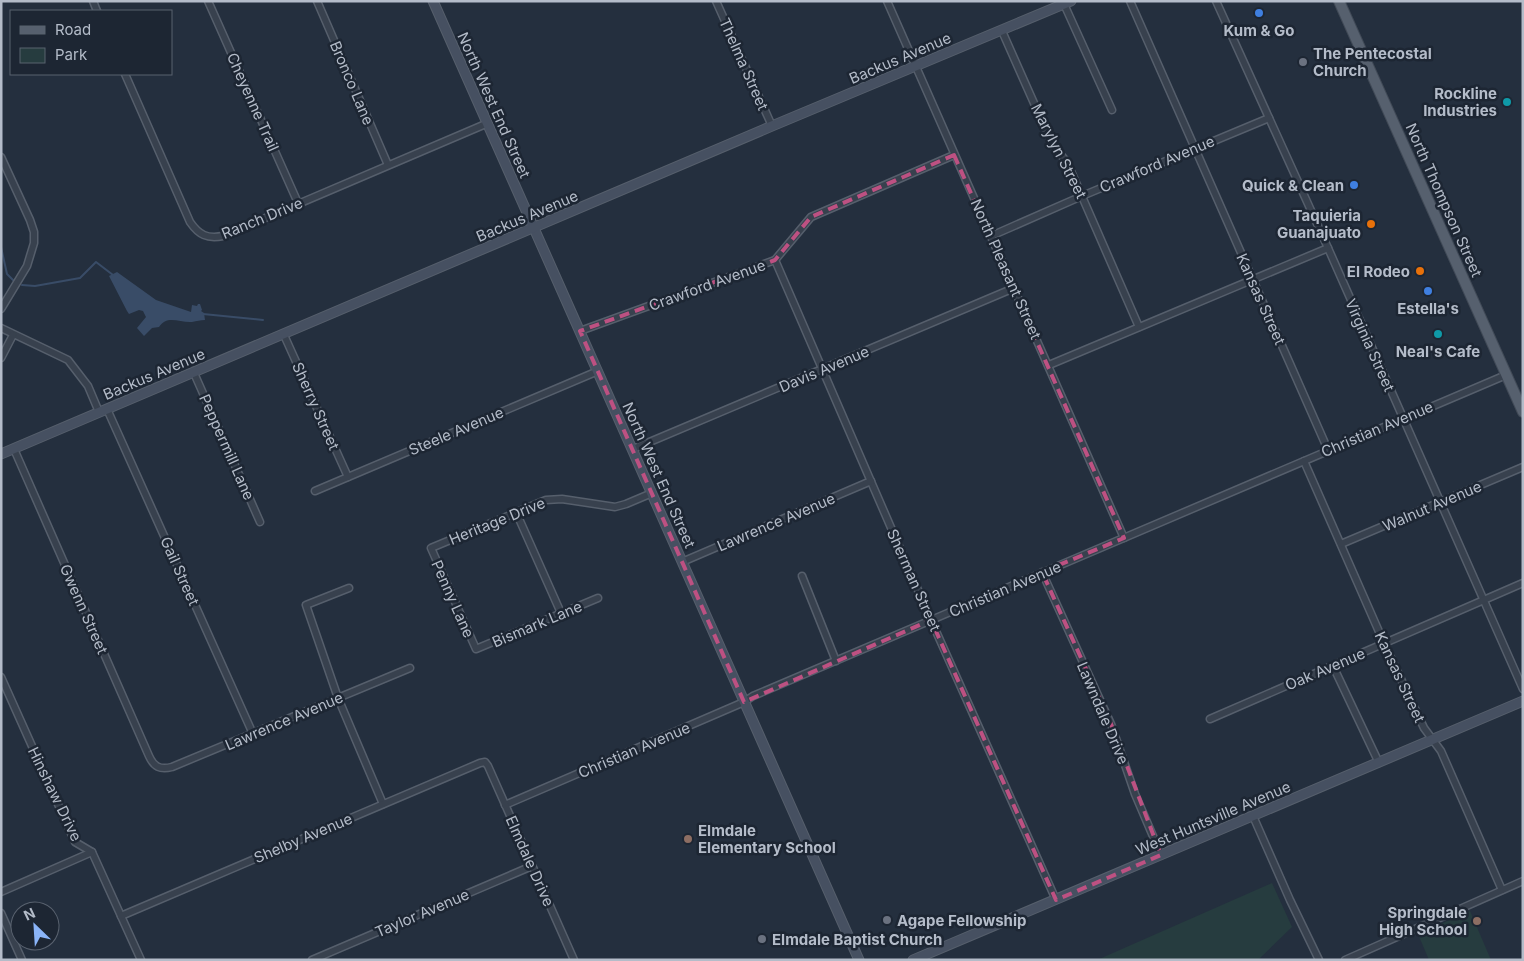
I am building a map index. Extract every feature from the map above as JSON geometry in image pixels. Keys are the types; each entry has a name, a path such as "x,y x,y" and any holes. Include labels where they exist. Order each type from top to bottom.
{"main road":[{"name":"North Thompson Street","path":"1339,1 1523,412"}],"street":[{"name":"Cheyenne Trail","path":"208,1 298,204"},
{"name":"Bronco Lane","path":"317,1 388,165"},
{"name":"North West End Street","path":"433,1 859,960"},
{"name":"Thelma Street","path":"716,1 772,126"},
{"name":"North Pleasant Street","path":"887,1 1124,538"},
{"name":"Kansas Street","path":"1130,1 1328,450"},
{"name":"Virginia Street","path":"1216,1 1328,248 1523,689"},
{"name":"Backus Avenue","path":"1,454 772,126 1067,3 1112,110"},
{"name":"Marylyn Street","path":"1002,31 1053,146 1067,162 1139,327"},
{"name":"Ranch Drive","path":"125,75 190,222 196,231 204,236 213,238 223,236 488,124"},
{"name":"Crawford Avenue","path":"990,236 1269,118"},
{"name":"Crawford Avenue","path":"580,331 775,260 811,217 954,155"},
{"path":"1,158 30,220 34,232 34,243 27,266 1,309"},
{"path":"1049,365 1328,248"},
{"name":"Sherman Street","path":"775,260 931,620 1056,900"},
{"name":"Davis Avenue","path":"633,450 1014,288"},
{"name":"Gail Street","path":"1,328 68,360 88,386 103,411 252,734"},
{"path":"1,358 13,335"},
{"name":"Sherry Street","path":"284,335 348,477"},
{"name":"Steele Avenue","path":"314,491 598,372"},
{"name":"Peppermill Lane","path":"194,373 260,522"},
{"name":"Christian Avenue","path":"505,805 744,702 753,696 1506,375"},
{"name":"Gwenn Street","path":"14,449 152,763 157,767"},
{"name":"Kansas Street","path":"1304,461 1384,643 1424,728 1442,751 1502,890"},
{"name":"Walnut Avenue","path":"1341,544 1523,467"},
{"name":"Lawrence Avenue","path":"682,562 871,481"},
{"name":"Heritage Drive","path":"430,548 546,500 562,499 614,507 652,493"},
{"path":"516,512 561,613"},
{"name":"Penny Lane","path":"430,548 476,650"},
{"name":"Lawndale Drive","path":"1042,572 1111,724 1135,794 1161,855"},
{"path":"802,576 836,661"},
{"name":"Oak Avenue","path":"1210,719 1523,583"},
{"path":"349,588 306,605 338,698 383,804"},
{"name":"Bismark Lane","path":"476,650 598,598"},
{"path":"1333,666 1379,763"},
{"name":"Lawrence Avenue","path":"157,767 164,769 172,767 410,668"},
{"name":"Hinshaw Drive","path":"1,677 75,842 92,852 141,960"},
{"name":"West Huntsville Avenue","path":"913,960 1523,701"},
{"name":"Shelby Avenue","path":"121,916 485,762"},
{"name":"Elmdale Drive","path":"485,762 574,960"},
{"path":"1254,816 1290,900 1319,960"},
{"path":"1,892 92,852"},
{"name":"Taylor Avenue","path":"312,960 532,866"},
{"path":"1345,960 1523,881"},
{"path":"1,913 22,960"}],"highlighted area":[{"path":"954,155 1124,538 1042,572 1111,724 1161,855 1056,900 931,620 744,702 580,331 775,260 811,217"}],"green space":[{"path":"1272,883 1292,927 1258,960 1097,960"},
{"path":"1470,911 1491,960 1429,960 1418,934"}],"water":[{"path":"117,272 156,300 191,312 192,305 197,306 200,304 205,320 192,322 166,321 159,327 152,328 144,336 137,328 146,317 143,311 139,310 129,314 127,311 109,276"}],"waterway":[{"path":"1,247 7,274 13,280"},
{"path":"22,285 35,286 80,278 96,262 113,275"},
{"path":"203,314 263,320"}],"place":[{"name":"Kum & Go","path":"1259,13"},
{"name":"The Pentecostal Church","path":"1303,62"},
{"name":"Rockline Industries","path":"1507,102"},
{"name":"Quick & Clean","path":"1354,185"},
{"name":"Taquieria Guanajuato","path":"1371,224"},
{"name":"El Rodeo","path":"1420,271"},
{"name":"Estella's","path":"1428,291"},
{"name":"Neal's Cafe","path":"1438,334"},
{"name":"Elmdale Elementary School","path":"688,839"},
{"name":"Agape Fellowship","path":"887,920"},
{"name":"Springdale High School","path":"1477,921"},
{"name":"Elmdale Baptist Church","path":"762,939"}]}
